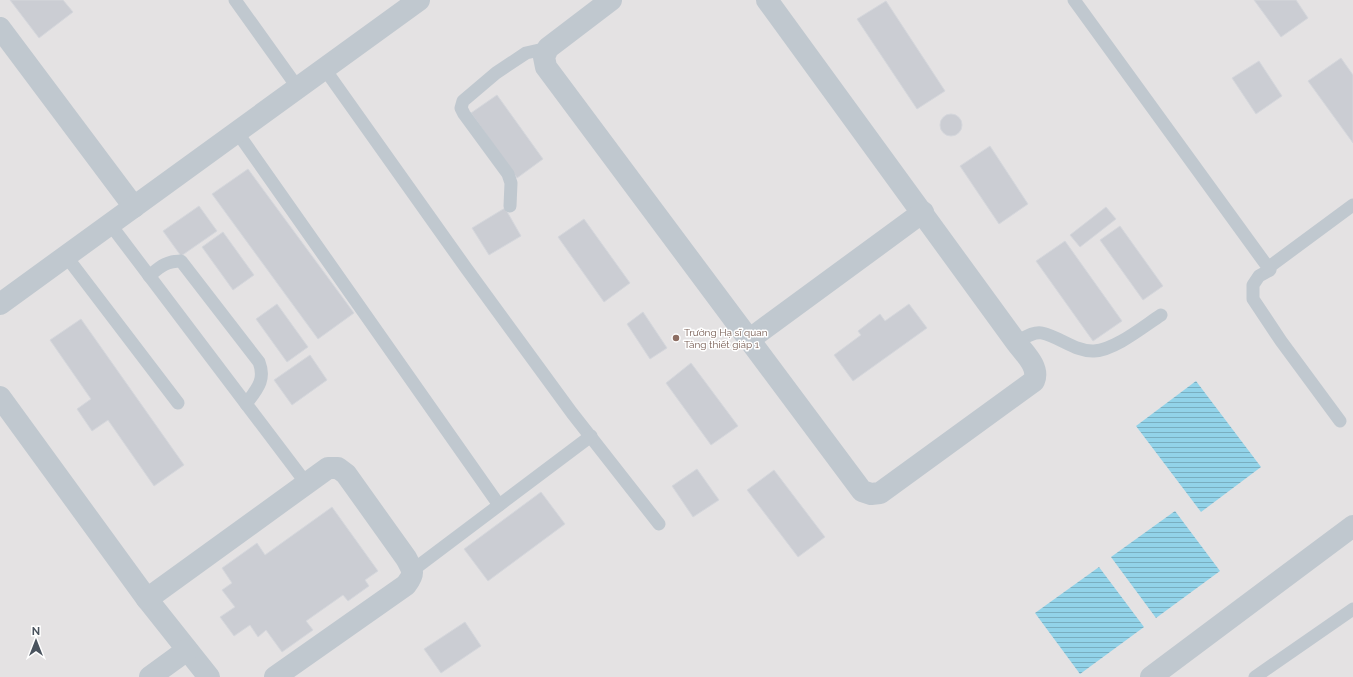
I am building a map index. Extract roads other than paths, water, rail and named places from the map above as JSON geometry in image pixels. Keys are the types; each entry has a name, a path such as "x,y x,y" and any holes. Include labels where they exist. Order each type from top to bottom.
{"street":[{"path":"0,304 419,0"},
{"path":"611,0 548,48 544,57 546,67 862,491 870,494 880,493 1034,381 1037,375 1035,368 923,212 767,0"},
{"path":"0,28 134,207"},
{"path":"750,339 923,212"},
{"path":"0,397 147,599 186,650 209,677"},
{"path":"147,599 328,468 338,468 346,474 413,570 412,577 406,585 275,677"},
{"path":"1151,677 1353,526"},
{"path":"150,677 186,650"}],"lane":[{"path":"235,0 298,88"},
{"path":"1074,0 1269,267"},
{"path":"510,206 510,183 508,174 461,108 463,101 496,73 526,53 548,48"},
{"path":"324,68 471,275 591,436 659,524"},
{"path":"237,132 499,505"},
{"path":"1340,421 1253,299 1253,285 1259,276 1270,270 1269,267 1353,205"},
{"path":"110,224 306,484"},
{"path":"66,256 178,403"},
{"path":"149,276 162,264 172,261 181,261 259,362 263,372 260,383 246,404"},
{"path":"1016,342 1031,335 1042,333 1074,346 1094,351 1111,347 1161,315"},
{"path":"413,570 591,436"},
{"path":"1255,677 1353,609"}],"water":[{"path":"1196,381 1261,467 1201,512 1136,426"},
{"path":"1175,511 1220,571 1156,618 1111,557"},
{"path":"1099,567 1144,627 1080,674 1035,613"}],"place":[{"name":"Trường Hạ sĩ quan Tăng thiết giáp 1","path":"676,338"}]}
